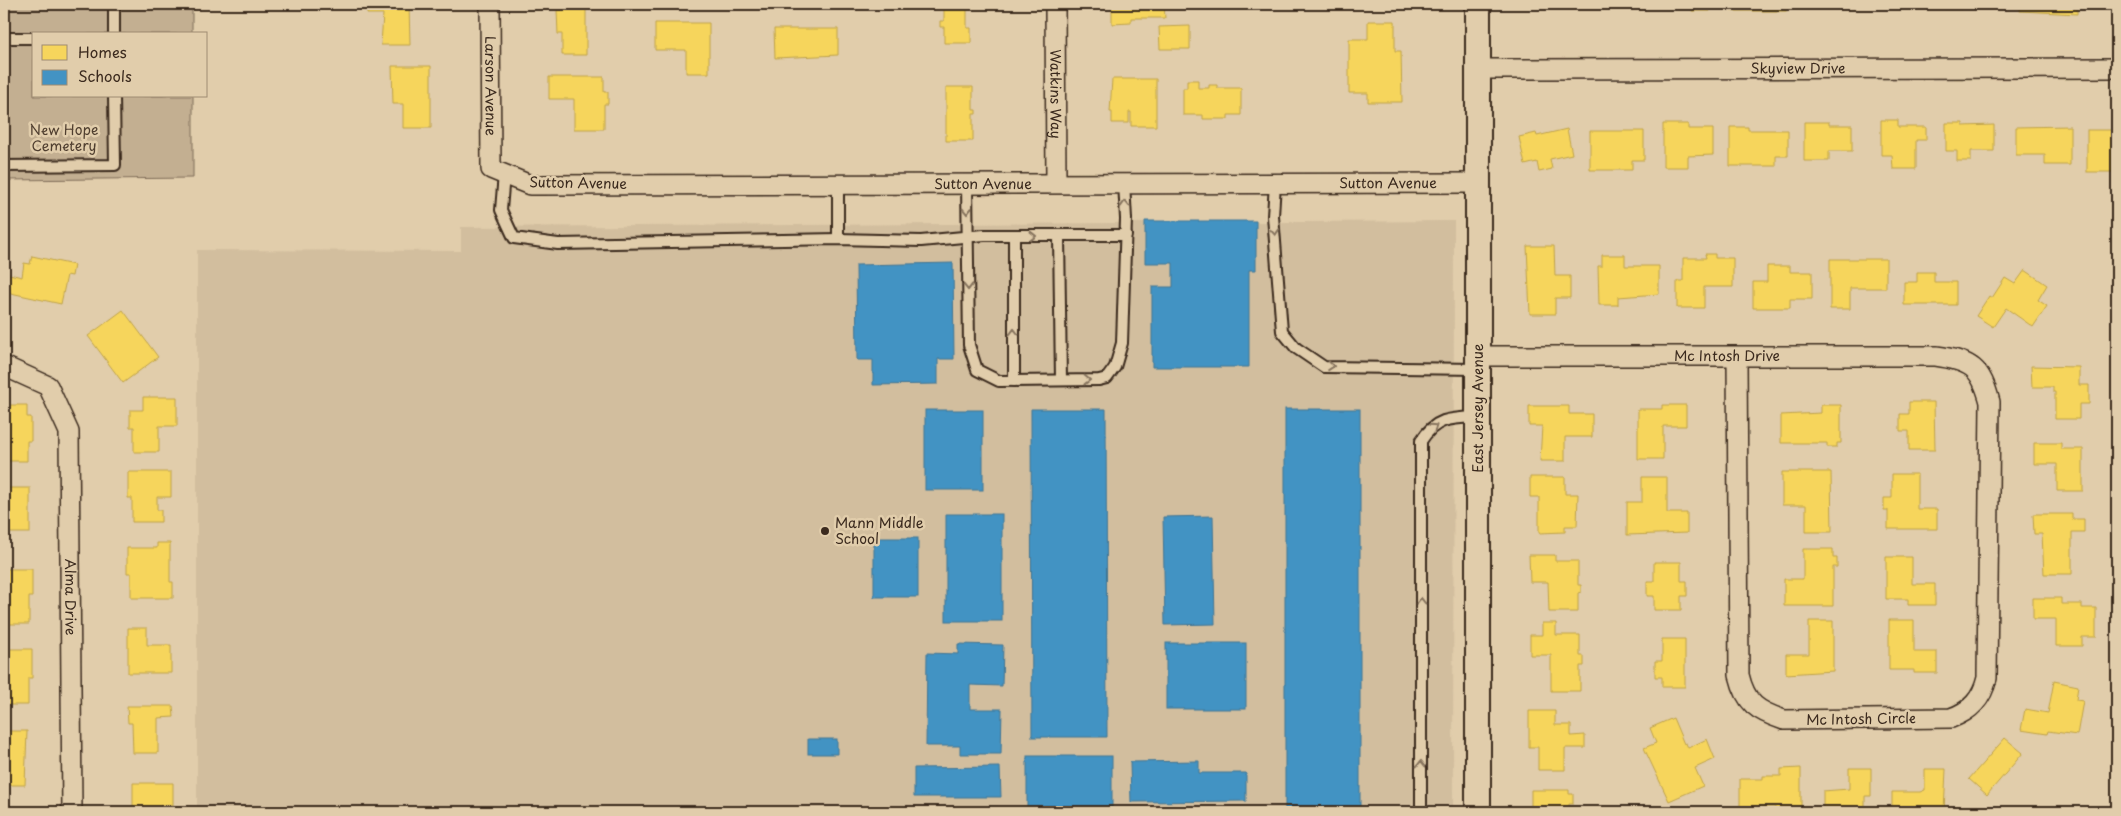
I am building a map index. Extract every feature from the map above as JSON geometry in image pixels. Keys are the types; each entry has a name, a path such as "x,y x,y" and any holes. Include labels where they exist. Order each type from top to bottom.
{"street":[{"name":"Larson Avenue","path":"490,4 497,172"},
{"name":"Watkins Way","path":"1055,4 1056,183"},
{"name":"East Jersey Avenue","path":"1478,4 1478,812"},
{"name":"Skyview Drive","path":"1478,69 2117,68"},
{"name":"Sutton Avenue","path":"497,172 530,185 1478,183"},
{"name":"Mc Intosh Drive","path":"1478,362 1737,357 1936,356 1957,359 1973,367"},
{"name":"Mc Intosh Circle","path":"1737,357 1739,675 1743,692 1752,705 1766,714 1784,720 1951,718 1964,714 1984,691 1987,678 1990,402 1984,380 1973,367"},
{"name":"Alma Drive","path":"4,366 48,386 69,432 72,812"}],"lane":[{"path":"114,4 114,32"},
{"path":"4,38 32,38"},
{"path":"4,166 115,165 114,98"},
{"path":"497,172 501,210 514,238 558,244 838,239 921,241 984,235 1059,236 1126,234"},
{"path":"838,183 838,239"},
{"path":"967,183 969,345 976,370 999,381 1099,380 1107,378 1115,366 1122,343 1126,234 1124,183"},
{"path":"1275,183 1273,216 1282,332 1296,348 1324,366 1478,362"},
{"path":"1014,236 1014,381"},
{"path":"1059,236 1061,380"},
{"path":"1421,812 1421,440 1428,430 1447,418 1478,417"}],"shaded area":[{"name":"Mann Middle School","path":"1454,221 1453,812 197,812 197,250 461,251 461,227"}],"green space":[{"name":"New Hope Cemetery","path":"4,4 192,4 192,32 32,32 32,98 193,98 193,178 4,180"}],"building: Homes":[{"path":"367,4 409,4 410,45 381,45 383,14 367,14"},
{"path":"562,4 586,4 586,55 562,55 562,34 558,34 557,10 562,10"},
{"path":"944,4 967,4 967,28 971,28 971,43 944,43 944,27 940,27 940,21 944,21"},
{"path":"1112,4 1164,4 1165,18 1131,18 1131,23 1112,24"},
{"path":"1550,4 1569,4 1568,8"},
{"path":"1595,4 1643,4 1643,9 1618,9 1618,6 1595,6"},
{"path":"1665,4 1710,4 1710,11 1692,11 1692,5"},
{"path":"1731,4 1786,4 1786,11 1731,11"},
{"path":"1802,4 1855,4 1855,8 1802,8"},
{"path":"1944,4 2002,5 1962,5 1962,9 1944,9"},
{"path":"2020,4 2077,4 2077,14 2020,11"},
{"path":"2097,4 2117,4 2117,8 2097,8"},
{"path":"1368,21 1395,21 1395,51 1401,51 1402,102 1368,102 1368,93 1349,93 1349,39 1368,39"},
{"path":"655,23 709,23 709,73 686,73 686,50 655,50"},
{"path":"1190,26 1190,49 1160,49 1159,27"},
{"path":"774,29 838,29 838,55 775,58"},
{"path":"392,66 431,66 431,128 403,128 403,104 393,104"},
{"path":"549,77 604,77 604,92 608,92 608,104 604,104 604,129 574,129 574,99 549,99"},
{"path":"1112,79 1156,79 1156,126 1131,126 1131,112 1129,112 1129,123 1112,123 1112,112 1110,112"},
{"path":"1187,80 1198,80 1198,88 1209,88 1209,85 1217,85 1217,88 1241,88 1241,115 1228,115 1228,119 1203,119 1203,115 1183,115 1183,88 1187,88"},
{"path":"946,87 973,87 973,110 976,110 976,114 973,114 973,141 946,141"},
{"path":"1881,120 1898,120 1898,127 1926,127 1926,140 1916,140 1916,169 1893,169 1892,155 1881,155"},
{"path":"1804,122 1829,122 1829,125 1852,125 1852,151 1829,151 1829,161 1804,161"},
{"path":"1946,123 1963,123 1963,126 1994,125 1994,151 1971,151 1971,161 1957,161 1957,151 1946,151"},
{"path":"1663,124 1688,124 1688,129 1713,129 1713,155 1688,156 1688,167 1663,167"},
{"path":"2070,126 2070,165 2045,165 2045,155 2016,155 2016,127"},
{"path":"1730,127 1748,127 1748,130 1788,130 1788,156 1776,156 1776,166 1730,166"},
{"path":"1567,129 1572,154 1550,159 1552,169 1539,172 1537,162 1525,165 1519,137 1536,133 1537,136"},
{"path":"2087,130 2117,130 2117,172 2087,172"},
{"path":"1590,131 1644,131 1644,160 1632,160 1632,170 1590,170"},
{"path":"1527,246 1554,246 1555,276 1570,276 1570,298 1555,298 1555,314 1530,314"},
{"path":"1705,254 1715,254 1715,258 1733,258 1733,287 1704,287 1704,308 1677,308 1677,281 1683,281 1683,258 1706,258"},
{"path":"1602,255 1625,255 1625,266 1659,266 1659,294 1618,297 1618,305 1599,305 1598,266 1602,266"},
{"path":"32,256 74,265 72,276 67,275 61,304 6,292 9,274 22,277 24,263 30,264"},
{"path":"1830,259 1886,259 1886,288 1850,288 1850,309 1830,309"},
{"path":"1767,266 1790,266 1790,272 1812,272 1812,299 1790,299 1790,308 1753,308 1753,282 1767,282"},
{"path":"2025,270 2047,285 2038,300 2047,306 2033,327 2006,308 1993,327 1976,316 1989,296 1992,298 2005,278 2015,284"},
{"path":"1917,272 1934,272 1934,282 1956,282 1956,305 1904,305 1904,282 1917,282"},
{"path":"123,310 158,357 123,383 88,336"},
{"path":"2031,366 2079,367 2079,385 2089,385 2089,404 2079,404 2079,419 2055,419 2055,392 2053,392 2053,387 2032,387"},
{"path":"143,397 177,397 177,426 159,426 159,452 134,452 134,427 130,427 130,410 143,410"},
{"path":"1909,402 1934,402 1935,450 1909,450 1909,431 1900,431 1900,414 1909,414"},
{"path":"4,405 27,405 27,417 31,417 31,441 27,441 27,461 4,461"},
{"path":"1662,405 1686,405 1686,426 1663,426 1663,459 1638,459 1638,409 1662,409"},
{"path":"1821,405 1841,405 1841,443 1837,443 1837,447 1827,447 1827,443 1781,443 1781,415 1821,413"},
{"path":"1529,406 1569,406 1569,414 1592,414 1592,437 1565,437 1565,461 1540,461 1542,426 1529,426"},
{"path":"2034,443 2061,443 2061,449 2083,449 2083,491 2057,491 2057,464 2034,464"},
{"path":"128,472 171,472 171,497 157,497 157,510 161,510 161,522 132,522 132,498 128,498"},
{"path":"1782,472 1831,472 1832,532 1806,532 1806,505 1782,505"},
{"path":"1892,474 1917,474 1917,509 1937,509 1937,529 1888,529 1888,510 1884,510 1884,498 1892,498"},
{"path":"1530,477 1565,477 1565,494 1578,494 1577,526 1565,526 1565,532 1539,533 1539,497 1530,497"},
{"path":"1642,477 1667,477 1667,513 1687,513 1687,533 1627,535 1627,502 1642,502"},
{"path":"4,488 30,488 30,533 4,533"},
{"path":"2033,514 2072,514 2072,519 2084,519 2084,532 2072,532 2072,574 2044,574 2042,534 2034,534"},
{"path":"157,543 170,543 170,582 173,582 173,598 131,598 131,573 127,573 127,548 157,548"},
{"path":"1803,549 1833,549 1833,558 1837,558 1837,567 1833,567 1833,606 1784,606 1784,579 1803,579"},
{"path":"1529,555 1555,555 1555,561 1578,561 1578,585 1581,585 1581,592 1578,593 1578,612 1549,612 1548,582 1530,582"},
{"path":"1886,557 1912,557 1912,584 1935,584 1935,605 1908,605 1908,599 1886,599"},
{"path":"1654,562 1681,562 1681,581 1687,581 1687,596 1681,596 1681,610 1654,610 1654,596 1647,596 1647,581 1654,581"},
{"path":"4,569 32,569 32,597 29,597 29,624 4,624"},
{"path":"2033,598 2061,598 2061,604 2082,604 2082,608 2096,608 2096,637 2082,637 2082,646 2056,646 2056,619 2033,619"},
{"path":"1889,620 1914,620 1914,652 1937,652 1937,673 1914,673 1914,670 1889,670"},
{"path":"1809,621 1833,621 1833,671 1786,674 1786,654 1809,654"},
{"path":"1542,623 1556,623 1556,635 1580,635 1580,656 1584,656 1584,666 1580,666 1580,691 1551,691 1551,655 1530,655 1530,635 1542,635"},
{"path":"128,628 147,628 147,645 171,645 171,673 128,673"},
{"path":"1662,639 1685,639 1685,687 1662,687 1662,677 1655,677 1655,661 1662,661"},
{"path":"4,649 32,649 32,678 28,678 28,705 4,705"},
{"path":"2054,681 2078,686 2076,700 2083,701 2077,735 2048,731 2047,734 2021,730 2025,709 2048,713"},
{"path":"127,706 173,706 174,717 158,718 158,753 133,753 132,723 128,723"},
{"path":"1529,711 1555,711 1555,725 1571,725 1571,736 1585,735 1585,748 1565,748 1565,770 1538,770 1538,747 1529,747"},
{"path":"1673,718 1684,744 1686,743 1688,748 1707,739 1715,759 1695,768 1703,786 1669,801 1644,748 1656,743 1650,728"},
{"path":"4,731 27,731 25,785 4,785"},
{"path":"2005,738 2023,753 1987,795 1969,779"},
{"path":"1801,768 1801,807 1798,807 1798,812 1775,812 1775,807 1740,807 1740,779 1763,779 1763,776 1781,776 1781,769"},
{"path":"1849,768 1871,768 1871,796 1865,796 1865,812 1823,812 1823,791 1849,789"},
{"path":"1925,769 1946,769 1944,812 1892,812 1892,792 1920,792 1925,790"},
{"path":"133,783 173,783 173,805 161,805 161,812 137,812 137,808 133,808"},
{"path":"1531,790 1569,790 1569,794 1573,794 1573,804 1569,804 1569,812 1540,812 1540,810 1531,810"}],"building: Schools":[{"path":"1145,221 1256,221 1256,270 1249,270 1249,367 1152,367 1152,287 1173,287 1173,263 1145,263"},
{"path":"953,263 954,359 938,359 938,384 873,385 873,360 857,360 856,265"},
{"path":"1031,409 1106,409 1107,737 1032,737"},
{"path":"1285,409 1360,409 1360,812 1285,812"},
{"path":"925,410 983,410 983,490 925,490"},
{"path":"946,514 1002,514 1002,621 946,621"},
{"path":"1213,516 1215,624 1165,625 1163,517"},
{"path":"874,538 918,538 918,597 874,597"},
{"path":"1166,643 1246,643 1246,709 1166,709"},
{"path":"958,644 1003,645 1002,686 970,685 970,709 1002,709 1001,754 960,754 960,746 926,746 927,653 958,654"},
{"path":"808,739 837,739 837,754 808,754"},
{"path":"1027,756 1112,756 1112,812 1027,812"},
{"path":"1199,761 1199,773 1246,773 1246,801 1131,802 1130,762"},
{"path":"1000,767 1001,797 914,797 914,768"},
{"path":"971,807 997,807 997,812 971,812"}],"place":[{"name":"Mann Middle School","path":"825,531"}]}
